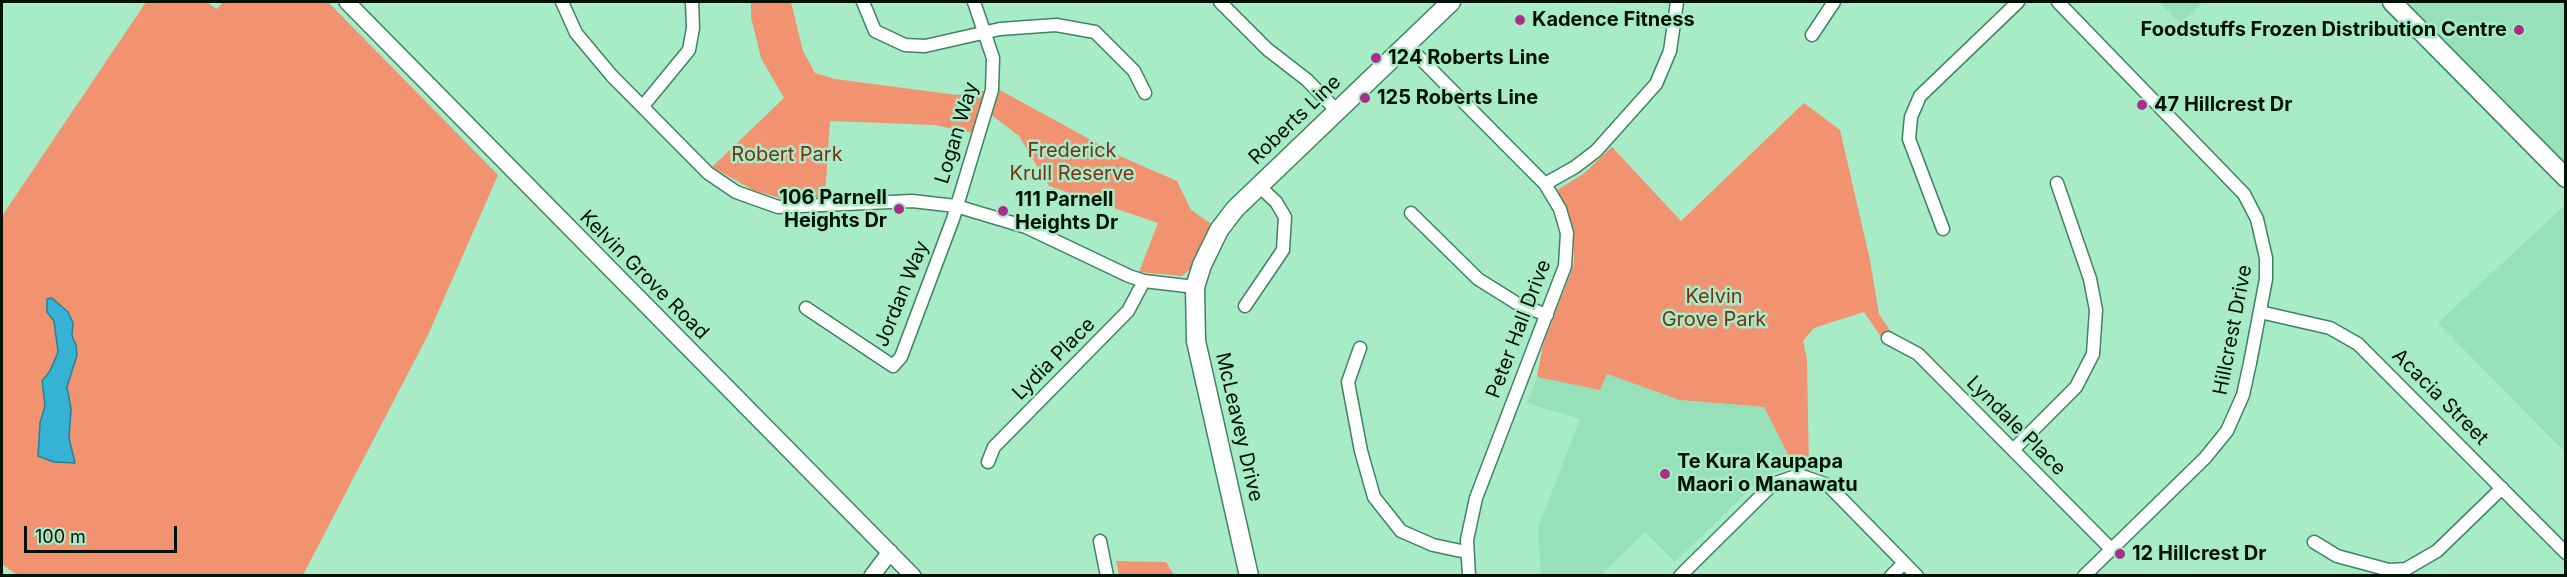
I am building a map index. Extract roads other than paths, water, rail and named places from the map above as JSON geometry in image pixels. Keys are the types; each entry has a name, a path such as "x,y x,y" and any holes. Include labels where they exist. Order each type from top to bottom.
{"main road":[{"name":"Roberts Line","path":"1195,287 1202,265 1219,230 1259,186 1451,2"},
{"path":"2392,2 2565,178"},
{"name":"McLeavey Drive","path":"1195,287 1196,341 1249,576"}],"street":[{"name":"Kelvin Grove Road","path":"347,2 913,576"},
{"path":"562,2 576,33 587,49 708,173 736,192 778,207 912,201 956,206 1026,227 1144,281 1195,287"},
{"path":"643,106 689,51 693,28 692,2"},
{"path":"863,2 875,31 905,45 934,45 984,31 1056,25 1095,32 1134,71 1145,93"},
{"name":"Logan Way","path":"956,206 994,77 993,58 974,2"},
{"path":"1220,2 1267,49 1307,80 1337,111"},
{"path":"1545,184 1575,167 1596,151 1656,84 1670,51 1677,2"},
{"path":"1812,35 1834,2"},
{"path":"1943,229 1909,139 1911,117 1920,96 2018,2"},
{"name":"Hillcrest Drive","path":"2058,2 2244,194 2257,219 2265,251 2266,279 2243,395 2227,431 2205,458 2084,576"},
{"name":"Peter Hall Drive","path":"1406,44 1545,184 1564,220 1568,251 1547,315 1476,498 1466,552 1469,576"},
{"path":"2013,450 2076,387 2093,354 2096,310 2094,300 2085,261 2057,183"},
{"path":"1245,306 1282,250 1285,217 1276,202 1259,186"},
{"name":"Jordan Way","path":"806,308 892,366 901,357 956,206"},
{"path":"1411,213 1478,279 1518,304 1547,315"},
{"name":"Lydia Place","path":"988,462 994,447 1128,311 1144,281"},
{"name":"Acacia Street","path":"2260,312 2330,328 2345,335 2370,354 2565,553"},
{"name":"Lyndale Place","path":"1888,338 1918,354 2111,549"},
{"path":"1360,348 1348,382 1361,452 1374,497 1401,531 1433,545 1466,552"},
{"path":"1680,576 1773,484 1798,475 1828,485 1917,576"},
{"path":"2314,542 2337,556 2389,570 2406,569 2437,551 2502,488"},
{"path":"1100,541 1107,576"},
{"path":"872,576 890,552"},
{"path":"1891,576 1904,563"}],"water":[{"path":"52,298 68,312 73,323 72,336 77,355 67,387 71,409 69,438 75,463 54,462 38,456 40,423 45,406 42,381 50,371 58,352 54,321 47,312 47,299"}],"place":[{"name":"Kadence Fitness","path":"1520,20"},
{"name":"Foodstuffs Frozen Distribution Centre","path":"2519,30"},
{"name":"124 Roberts Line","path":"1376,58"},
{"name":"125 Roberts Line","path":"1365,98"},
{"name":"47 Hillcrest Dr","path":"2142,105"},
{"name":"106 Parnell Heights Dr","path":"899,209"},
{"name":"111 Parnell Heights Dr","path":"1003,211"},
{"name":"Te Kura Kaupapa Maori o Manawatu","path":"1665,474"},
{"name":"12 Hillcrest Dr","path":"2120,554"}],"park label":[{"name":"Robert Park","path":"787,155"},
{"name":"Frederick Krull Reserve","path":"1072,162"},
{"name":"Kelvin Grove Park","path":"1714,308"}]}
